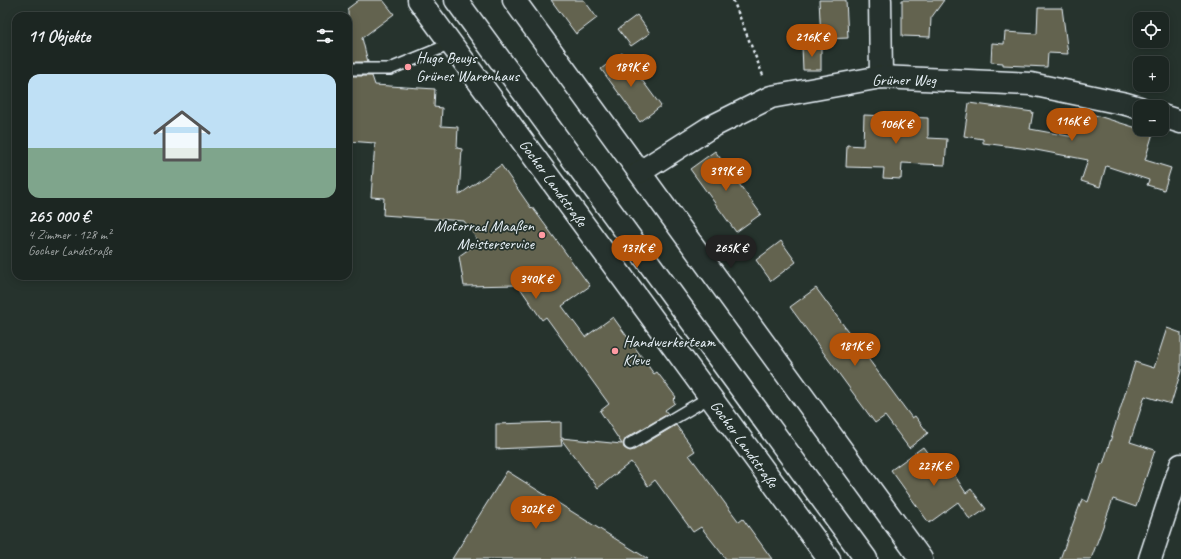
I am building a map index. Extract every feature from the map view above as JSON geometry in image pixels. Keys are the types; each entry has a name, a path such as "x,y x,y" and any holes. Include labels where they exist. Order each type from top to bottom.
{"street":[{"name":"Gocher Landstraße","path":"419,0 829,559"},
{"name":"Gocher Landstraße","path":"456,0 866,559"},
{"path":"514,0 921,559"},
{"path":"880,0 881,77"},
{"name":"Grüner Weg","path":"640,172 709,128 771,97 881,77 1031,84 1133,106"},
{"path":"1169,118 1181,122"},
{"path":"1150,559 1181,465"}],"lane":[{"path":"352,69 390,69 451,44"},
{"path":"630,444 710,397"}],"path":[{"path":"733,0 771,97"}],"building":[{"path":"359,0 383,0 394,14 362,38 368,62 352,62 352,12 348,12 347,9"},
{"path":"551,0 584,0 597,18 576,34"},
{"path":"819,0 846,0 848,38 821,39"},
{"path":"902,0 944,0 931,18 930,37 902,36"},
{"path":"1038,8 1062,8 1068,54 1048,53 1047,67 1003,65 1003,63 991,62 992,43 1004,44 1005,32 1037,34"},
{"path":"637,15 650,33 631,46 618,29"},
{"path":"821,45 821,70 803,70 802,46"},
{"path":"622,53 661,106 640,122 601,69"},
{"path":"352,76 372,76 375,85 435,89 434,107 442,108 441,126 458,127 457,148 462,149 459,195 501,165 531,208 532,207 590,286 562,306 585,337 613,317 654,374 657,372 676,397 673,400 675,403 665,410 668,414 626,438 623,444 624,448 630,451 634,450 676,425 695,451 689,455 739,522 743,519 772,559 726,559 701,527 693,532 655,480 648,486 631,462 598,488 561,439 562,446 496,449 496,424 561,422 561,438 622,444 600,411 609,404 546,317 542,320 518,285 464,286 459,256 479,242 464,221 383,215 384,198 371,197 375,143 352,141"},
{"path":"969,103 1033,112 1030,129 1074,137 1082,111 1133,127 1133,136 1152,136 1145,160 1171,168 1164,190 1147,185 1149,180 1106,166 1100,187 1081,181 1088,160 1036,150 983,143 983,139 964,136"},
{"path":"864,115 928,118 928,138 947,139 945,165 902,163 901,179 883,178 884,168 846,167 847,145 863,146"},
{"path":"715,151 761,214 736,232 690,169"},
{"path":"781,241 796,262 771,281 756,260"},
{"path":"816,288 912,418 915,416 928,433 909,448 885,416 875,423 790,307"},
{"path":"1167,328 1181,333 1181,371 1171,404 1145,396 1130,442 1155,450 1136,507 1113,499 1091,559 1060,559 1082,499 1088,502 1101,464 1103,464 1135,362 1154,368"},
{"path":"923,447 942,473 950,468 966,493 971,489 986,509 970,520 958,502 929,523 891,470"},
{"path":"507,471 598,528 648,559 452,559"}],"place":[{"name":"Hugo Beuys Grünes Warenhaus","path":"408,67"},
{"name":"Motorrad Maaßen Meisterservice","path":"542,235"},
{"name":"Handwerkerteam Kleve","path":"615,351"}]}
